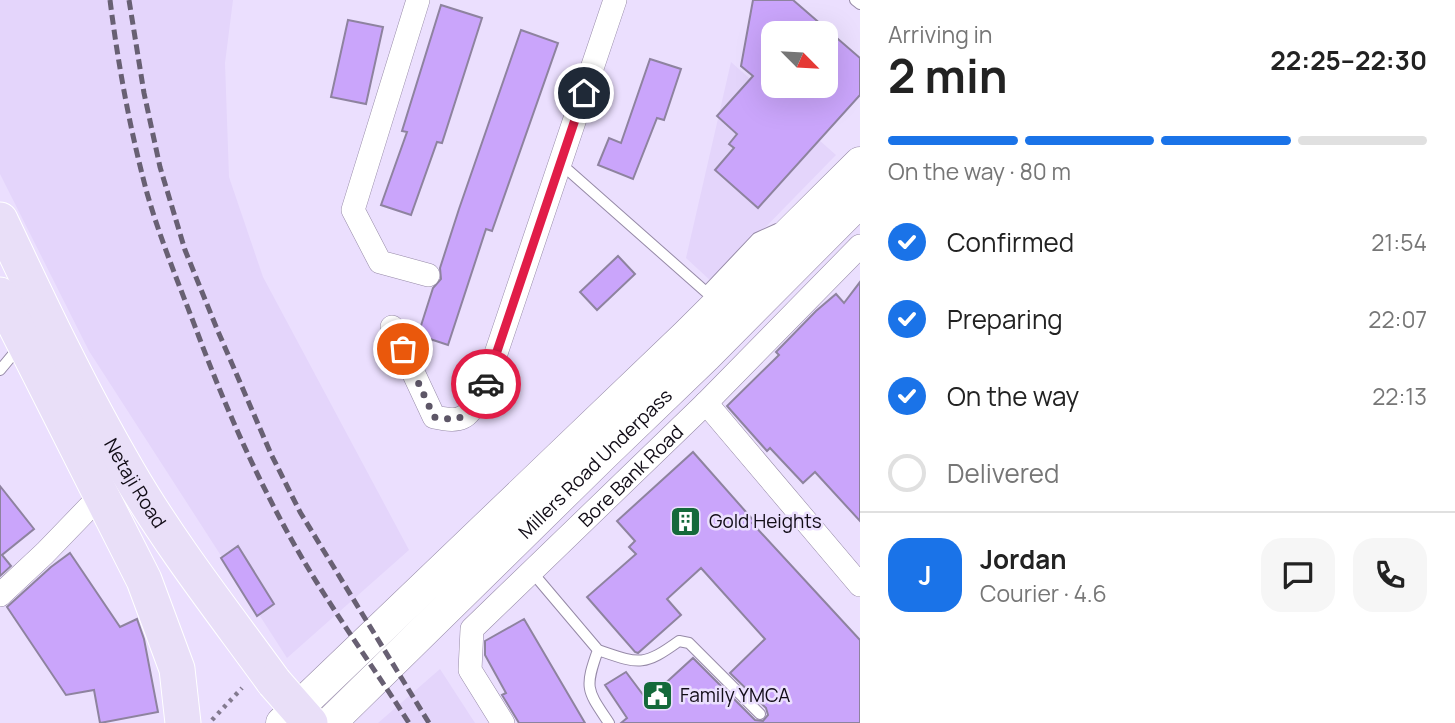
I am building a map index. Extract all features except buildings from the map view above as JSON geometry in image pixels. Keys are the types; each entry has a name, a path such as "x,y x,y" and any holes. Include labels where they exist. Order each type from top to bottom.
{"main road":[{"name":"Millers Road Underpass","path":"282,723 687,335 860,163"},
{"name":"Millers Road Underpass","path":"330,723 706,356 860,201"},
{"name":"Netaji Road","path":"0,220 69,365 129,473 185,561 267,673 310,723"},
{"name":"Netaji Road","path":"0,295 144,580 177,669 183,723"}],"street":[{"path":"418,0 353,210 380,262 428,275"},
{"path":"392,327 434,417 454,421 467,416 484,389 615,0"},
{"name":"Bore Bank Road","path":"503,723 470,670 472,629 706,403 860,246"},
{"path":"706,403 860,585"},
{"path":"0,595 46,553 102,495"}],"lane":[{"path":"855,0 860,5"},
{"path":"560,163 706,292 757,238 808,215"},
{"path":"0,370 24,341"},
{"path":"532,572 598,650 631,662 655,659 679,641 689,643 760,714"},
{"path":"598,650 590,674 589,694 609,723"}],"path":[{"path":"209,723 267,673"}],"shaded area":[{"path":"0,0 233,0 225,63 229,177 263,277 409,550 287,658 89,351 0,174"},
{"path":"731,62 761,89 761,98 772,98 836,155 712,282 686,258"},
{"path":"440,669 475,723 378,723"}],"railway":[{"path":"110,0 125,97 147,193 218,386 260,480 298,552 409,723"},
{"path":"129,0 144,93 160,167 185,250 217,329 271,454 300,512 429,723"}],"way so far":[{"path":"403,349 434,417 454,421 467,416 486,384"}],"place":[{"name":"Gold Heights","path":"686,521"},
{"name":"Family YMCA","path":"657,695"}],"route":[{"path":"486,384 584,93"}]}
